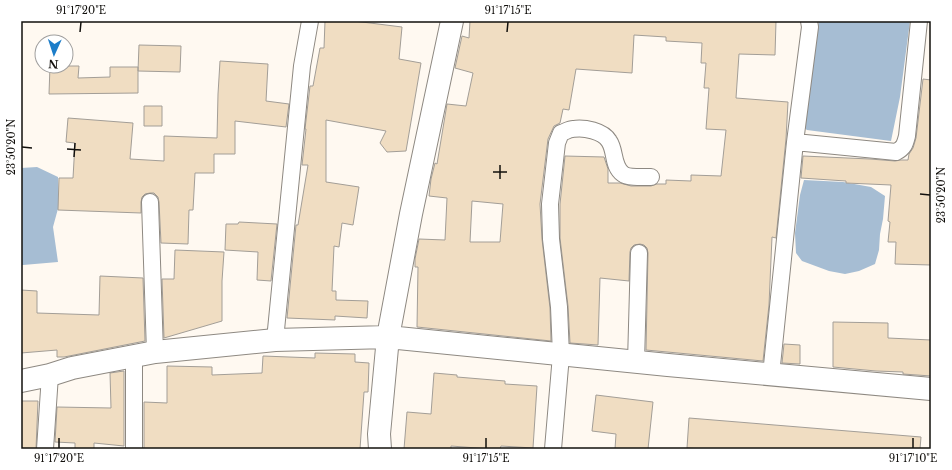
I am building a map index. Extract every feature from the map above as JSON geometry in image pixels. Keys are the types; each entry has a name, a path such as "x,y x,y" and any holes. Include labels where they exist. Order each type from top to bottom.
{"street":[{"path":"275,340 302,66 310,21"},
{"path":"380,449 379,434 388,337 411,214 452,21"},
{"path":"771,375 795,142 810,27 809,21"},
{"path":"795,142 896,152 901,150 907,136 919,21"},
{"path":"554,449 561,355 559,307 551,239 550,204 557,143 561,133 578,128 600,132 609,140 619,171 625,176 651,177"},
{"path":"134,449 145,354 150,202"},
{"path":"636,362 639,252"},
{"path":"21,381 50,375 72,368 145,354 275,340 388,337 561,355 931,389"},
{"path":"45,449 50,375"}],"water":[{"path":"819,21 910,21 900,97 891,141 807,130 799,124"},
{"path":"37,167 58,177 59,205 53,227 58,262 21,265 21,168"},
{"path":"804,180 843,182 871,187 885,196 879,250 875,264 859,271 845,274 829,271 802,261 796,253 795,233 800,195"}],"building":[{"path":"325,21 354,21 402,27 399,59 421,63 406,151 387,152 380,143 386,131 326,120 326,182 359,187 353,225 342,223 339,247 334,246 332,291 336,291 336,300 368,301 367,318 335,316 335,320 287,318 296,225 298,225 308,165 302,165 310,86 313,86 320,48 324,48"},
{"path":"470,21 776,21 775,55 739,54 736,98 788,102 786,139 776,238 772,237 769,305 763,361 646,350 648,253 647,248 640,244 634,245 631,248 629,281 600,278 598,345 570,343 568,306 560,238 560,204 565,156 604,157 608,169 608,183 620,183 631,186 666,184 666,180 691,181 691,175 721,176 726,130 706,129 709,88 704,88 706,63 701,63 702,43 666,41 666,37 634,35 632,73 576,69 569,110 563,109 560,123 554,126 548,139 540,204 542,239 550,308 551,341 417,327 418,267 415,267 415,259 419,239 445,240 447,198 429,196 431,179 435,163 437,164 447,104 466,106 473,73 455,68 462,36 469,38","holes":["472,201 503,204 500,242 470,242"]},
{"path":"139,45 181,46 180,72 138,71"},
{"path":"220,61 268,64 266,101 289,104 286,127 235,121 235,154 214,154 214,173 195,173 193,210 189,210 188,244 161,243 159,202 158,197 154,193 145,194 142,197 141,213 58,210 59,178 73,178 75,143 66,142 68,118 133,123 130,159 164,161 164,136 217,138"},
{"path":"74,66 79,66 78,78 110,77 110,67 138,67 138,93 49,94 50,74 74,74"},
{"path":"923,79 931,80 931,265 895,264 896,242 888,242 891,185 846,183 846,181 801,178 803,156 895,161 908,160 916,138"},
{"path":"144,106 162,106 162,126 144,126"},
{"path":"239,222 277,224 271,281 257,280 258,252 225,250 226,224 238,224"},
{"path":"175,250 224,252 222,321 164,338 162,279 174,279"},
{"path":"100,276 143,278 145,341 64,357 57,357 57,350 21,353 21,290 37,291 37,313 99,315"},
{"path":"833,322 888,323 888,338 931,340 931,376 903,374 903,372 833,367"},
{"path":"784,344 800,345 800,364 782,363"},
{"path":"315,353 355,354 355,362 369,363 368,392 364,392 360,449 144,449 144,402 167,403 167,366 212,367 212,375 262,373 263,356 315,358"},
{"path":"124,371 124,446 94,443 94,449 75,449 75,443 55,442 57,407 111,408 110,373"},
{"path":"434,373 457,375 457,377 505,381 505,384 537,386 533,448 501,446 500,449 490,449 451,446 451,449 404,449 407,412 431,414"},
{"path":"596,395 653,402 648,449 615,449 616,434 592,431"},
{"path":"21,401 38,401 36,449 21,449"},
{"path":"689,418 921,437 920,449 687,448"}]}
